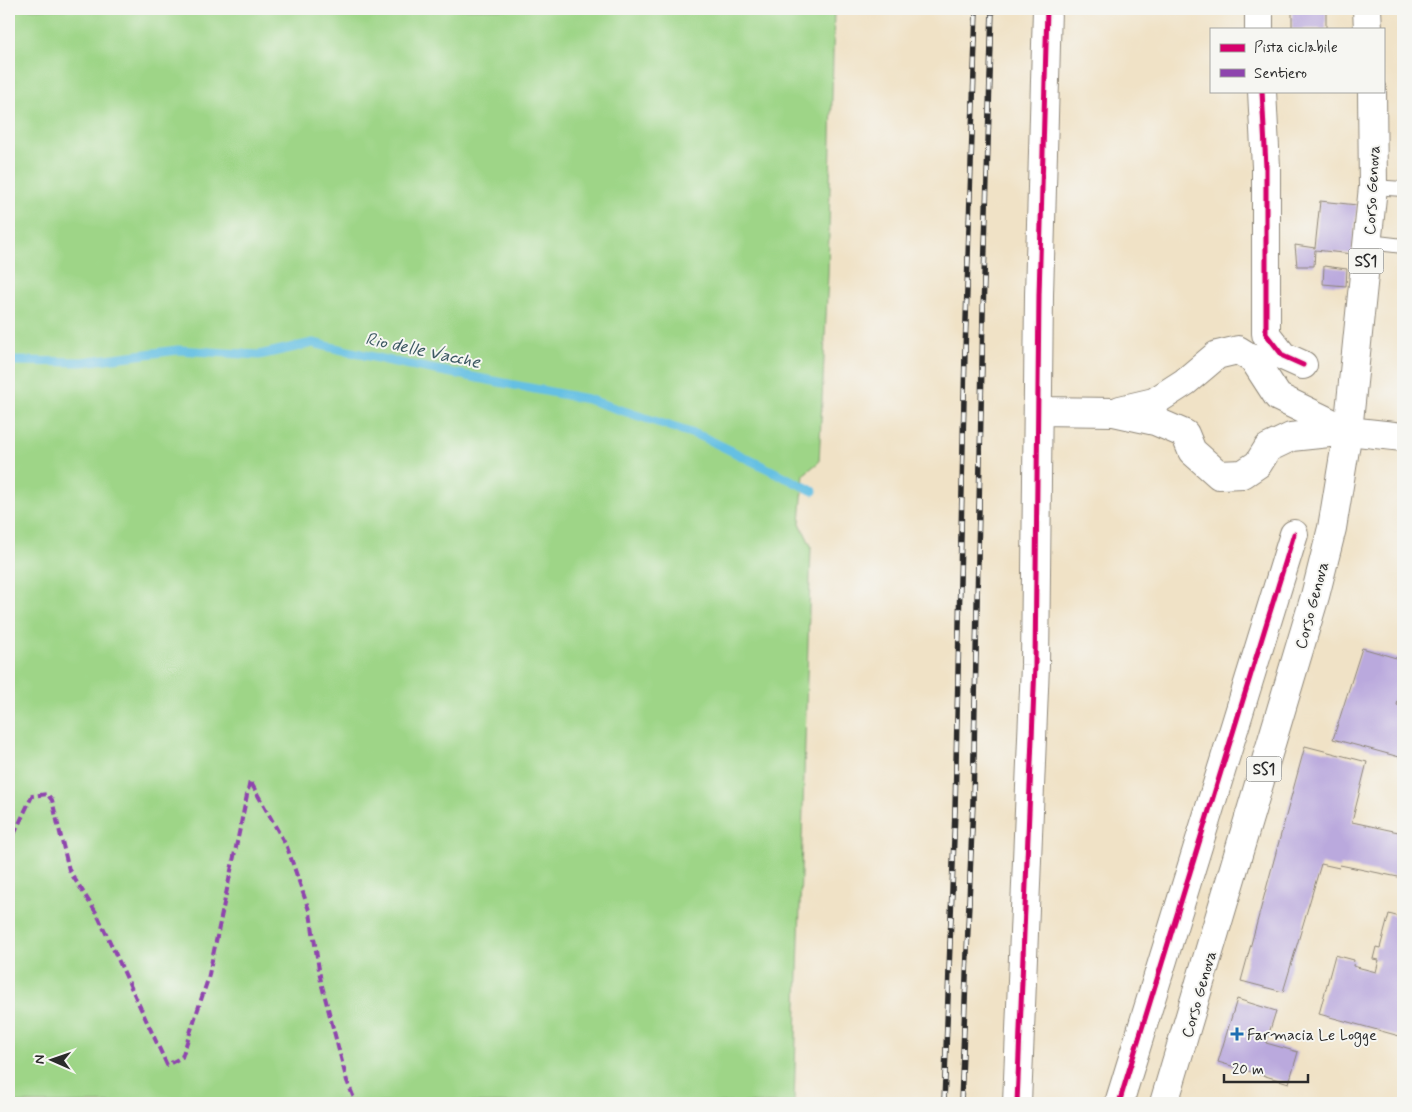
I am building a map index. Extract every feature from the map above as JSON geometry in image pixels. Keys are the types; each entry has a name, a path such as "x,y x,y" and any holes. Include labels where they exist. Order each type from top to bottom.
{"street":[{"path":"1018,1103 1034,729 1038,294 1047,9"},
{"path":"1258,9 1259,28"},
{"path":"1367,9 1368,28"},
{"path":"1262,92 1266,167 1266,334 1283,356 1303,365"},
{"name":"Corso Genova","path":"1164,1103 1315,596 1332,528 1348,431 1369,242 1373,187 1372,92"},
{"path":"1114,412 1154,402 1185,382 1217,355 1238,350 1254,360 1278,397 1348,431"},
{"path":"1038,411 1114,412 1155,421 1184,434 1192,451 1219,475 1243,474 1258,464 1268,448 1291,437 1348,431 1403,437"},
{"path":"1119,1103 1294,534"}],"lane":[{"path":"1373,187 1403,189"},
{"path":"1369,242 1403,246"}],"green space":[{"path":"9,9 834,9 828,275 819,462 804,474 800,523 811,546 794,1103 9,1103"}],"building":[{"path":"1292,9 1326,9 1326,28 1292,28"},
{"path":"1320,201 1357,205 1352,254 1315,250 1314,266 1297,266 1295,245 1315,248"},
{"path":"1324,266 1347,269 1346,286 1323,284"},
{"path":"1362,648 1403,660 1403,682 1397,705 1403,707 1403,758 1333,739"},
{"path":"1305,746 1367,762 1352,822 1403,833 1403,878 1340,865 1339,868 1321,864 1283,992 1241,981"},
{"path":"1389,914 1403,918 1403,1037 1319,1014 1335,955 1354,960 1353,966 1376,972 1379,960 1373,959 1376,947 1380,948"},
{"path":"1237,999 1276,1011 1266,1043 1298,1052 1289,1083 1218,1062"},
{"path":"1206,1099 1217,1103 1204,1103"}],"waterway":[{"name":"Rio delle Vacche","path":"9,361 82,362 178,350 259,355 313,343 395,362 587,399 703,437 813,491"}],"railway":[{"path":"944,1103 955,811 965,352 976,9"},
{"path":"961,1103 973,802 983,313 992,9"}],"marked path":[{"path":"9,845 32,796 47,794 52,800 69,870 97,914 167,1065 182,1057 208,979 250,781 287,847 310,913 321,982 347,1081 356,1103"}],"cycle path":[{"path":"1017,1103 1035,665 1039,295 1047,9"},
{"path":"1262,92 1266,167 1266,334 1283,356 1303,365"},
{"path":"1119,1103 1294,534"}],"place":[{"name":"Farmacia Le Logge","path":"1237,1034"}]}
